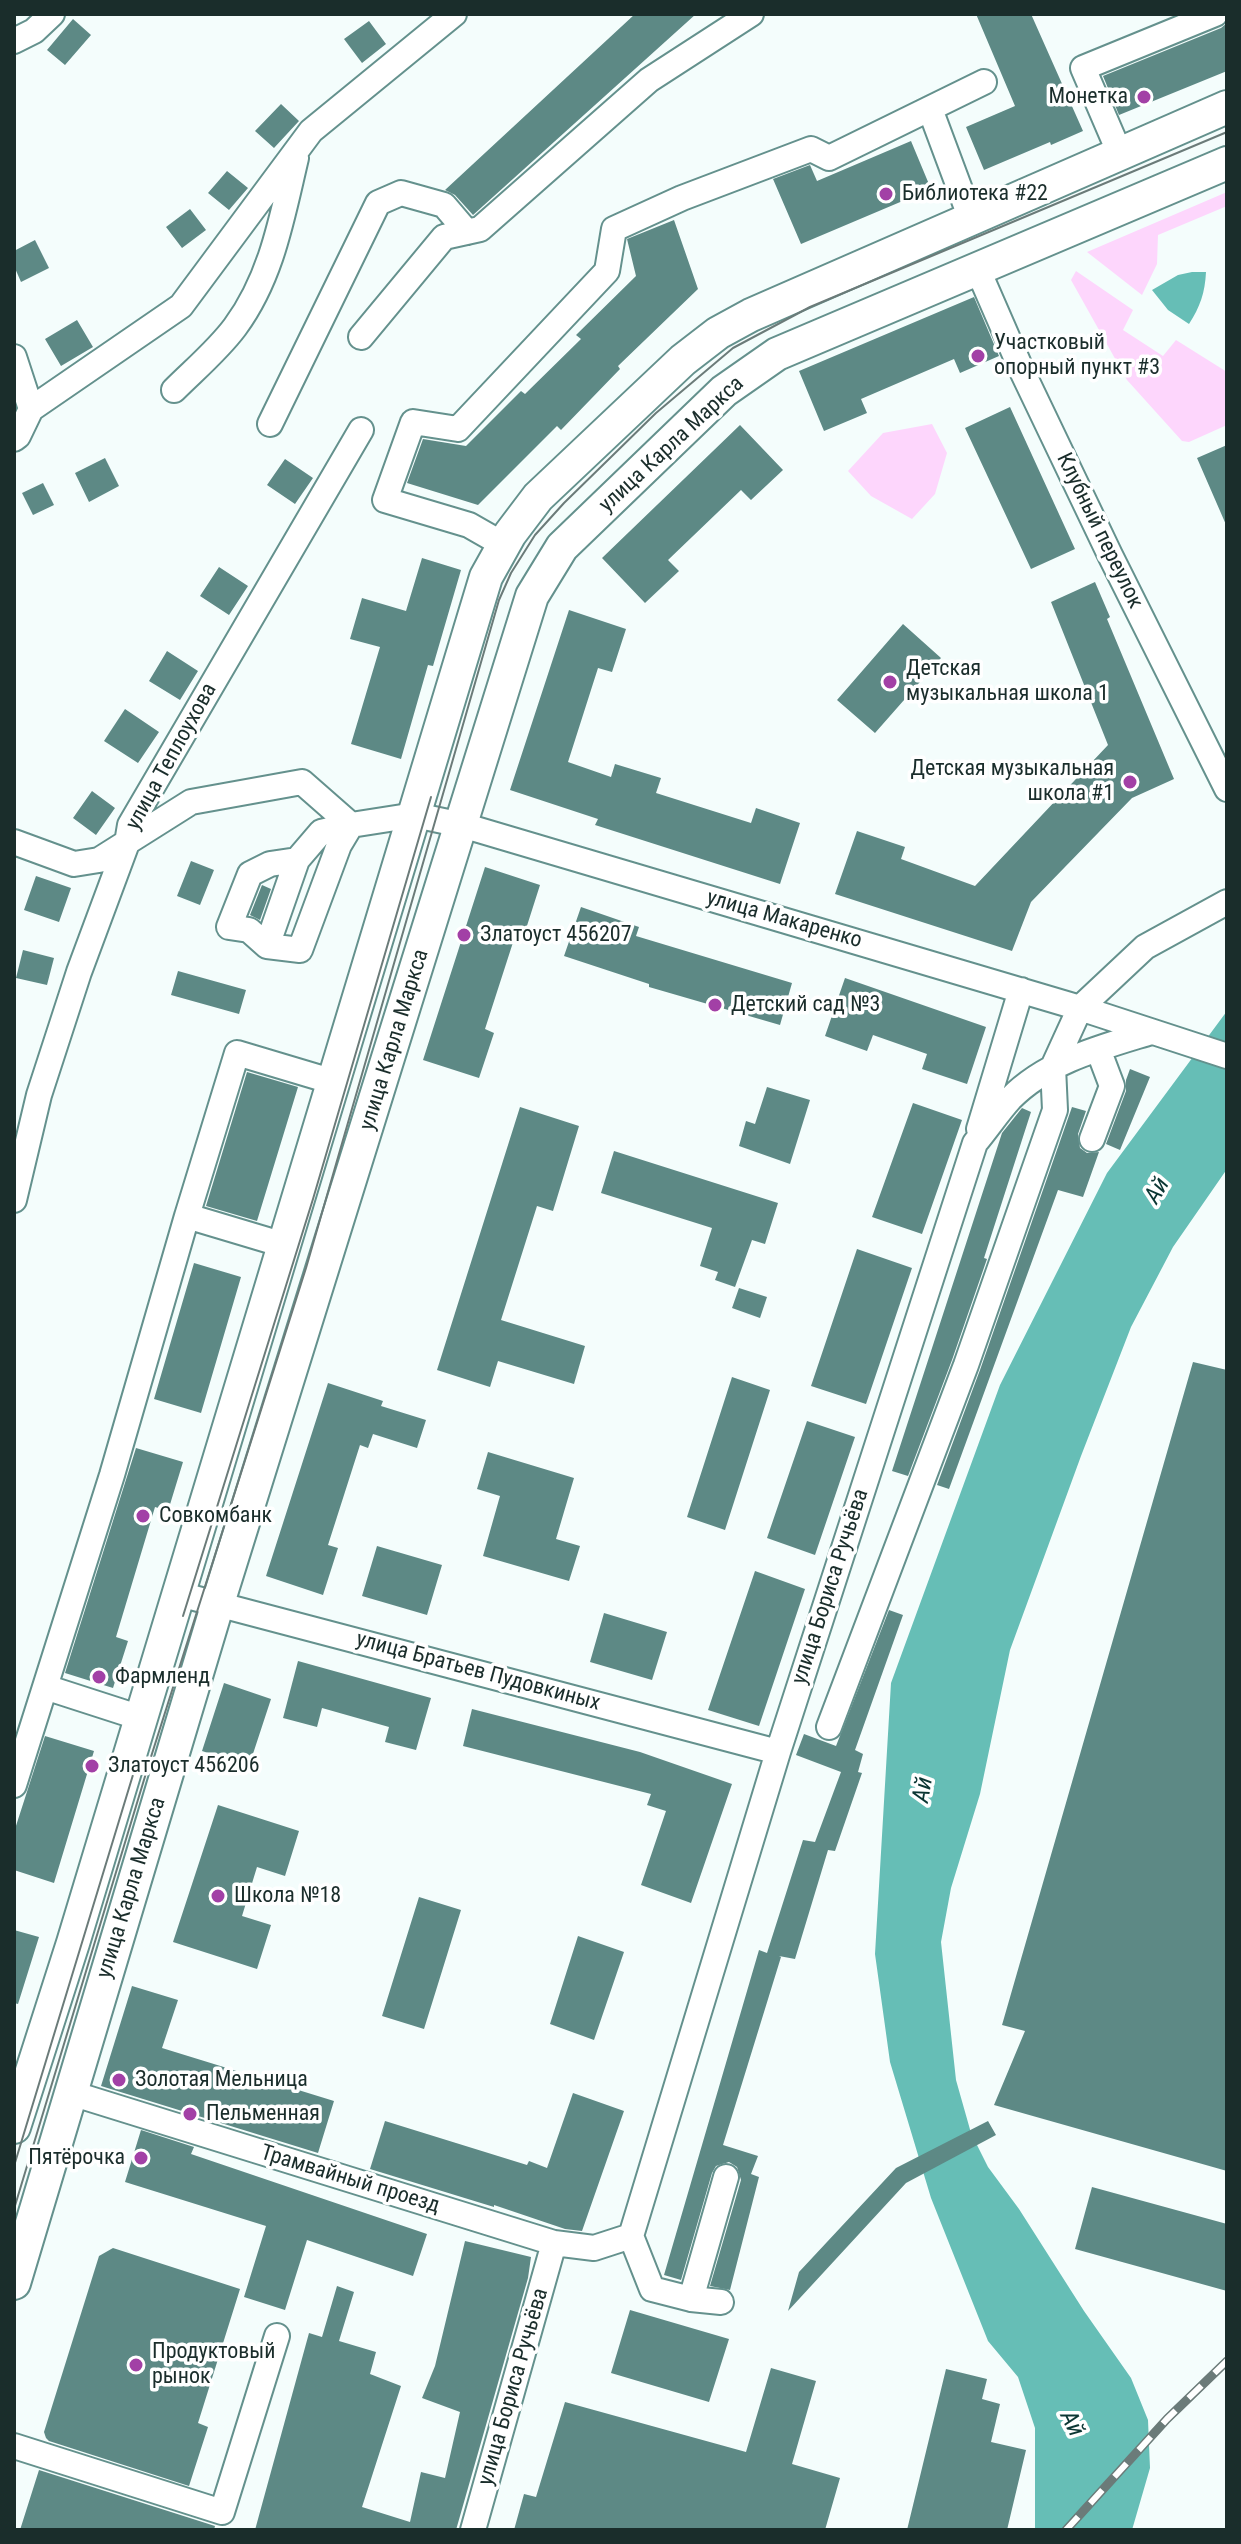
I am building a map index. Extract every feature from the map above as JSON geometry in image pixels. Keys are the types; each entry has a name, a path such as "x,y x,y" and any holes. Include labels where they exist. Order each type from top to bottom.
{"main road":[{"name":"улица Карла Маркса","path":"14,2127 73,1943 486,577 504,545 538,497 683,360 718,333 751,315 1227,107"},
{"name":"улица Карла Маркса","path":"14,2283 218,1603 532,596 562,547 724,391 777,354 1227,163"}],"street":[{"path":"24,36 52,14"},
{"path":"24,36 65,14"},
{"path":"14,439 31,409 181,306 311,131 454,14"},
{"path":"361,337 444,237 480,229 649,80 751,14"},
{"path":"1120,154 1083,68 1215,14"},
{"path":"504,545 469,525 385,500 413,422 458,429 607,271 614,229 682,198 811,149 829,158 984,82"},
{"path":"930,109 971,219"},
{"path":"174,390 234,328 265,276 282,221 299,147"},
{"path":"270,424 378,203 401,193 444,205 467,232"},
{"name":"Клубный переулок","path":"978,270 1022,371 1110,555 1227,789"},
{"path":"14,357 31,409"},
{"name":"улица Теплоухова","path":"14,1200 39,1095 79,972 127,843 130,825 361,430"},
{"path":"14,842 74,864 99,860 191,802 302,782 351,825"},
{"path":"267,946 297,860 321,832 415,815"},
{"name":"улица Макаренко","path":"415,815 462,825 1021,990 1227,1056"},
{"path":"297,860 270,864 250,874 229,927 249,930 267,946 300,950 339,845 351,825"},
{"path":"829,1727 966,1365 1055,1110 1053,1067 1080,1008 1145,947 1227,902"},
{"path":"975,1143 1021,990"},
{"name":"улица Бориса Ручьёва","path":"631,2236 778,1752 975,1143 1012,1097 1053,1067 1098,1049 1161,1036"},
{"path":"1092,1139 1112,1086 1098,1049"},
{"path":"14,1785 112,1475 237,1053 334,1082"},
{"path":"187,1216 284,1245"},
{"name":"улица Братьев Пудовкиных","path":"179,1594 778,1752"},
{"path":"45,1687 141,1718"},
{"name":"Трамвайный проезд","path":"71,2093 554,2243 594,2248 631,2236"},
{"path":"691,2299 726,2177"},
{"path":"631,2236 652,2289 691,2299 721,2302"},
{"name":"улица Бориса Ручьёва","path":"473,2530 554,2243"},
{"path":"14,2446 230,2521 277,2336"}],"shaded area":[{"path":"1227,192 1227,206 1158,235 1157,264 1142,295 1087,252"},
{"path":"1076,271 1133,310 1123,330 1163,356 1176,340 1227,372 1227,425 1189,442 1182,441 1127,380 1071,280"},
{"path":"932,424 947,453 935,494 912,519 871,496 848,471 883,433"}],"water":[{"path":"1206,272 1201,300 1189,324 1168,310 1152,290 1178,275"},
{"name":"Ай","path":"1227,1011 1227,1169 1173,1247 1131,1327 1081,1456 1010,1650 980,1794 951,1888 941,1942 956,2080 971,2133 988,2167 1131,2378 1148,2420 1150,2468 1132,2530 1035,2530 1035,2428 1018,2377 988,2341 931,2198 890,2062 875,1954 891,1683 1000,1385 1107,1173"}],"building":[{"path":"635,14 696,14 473,215 455,195 445,190"},
{"path":"976,14 1031,14 1083,131 984,170 966,127 1015,106"},
{"path":"73,19 91,35 65,65 47,50"},
{"path":"369,21 386,44 362,63 344,39"},
{"path":"1227,23 1227,71 1119,115 1103,76"},
{"path":"281,104 299,121 274,148 255,131"},
{"path":"911,141 931,189 801,244 773,179 810,165 817,181"},
{"path":"227,171 248,188 229,210 208,193"},
{"path":"190,209 206,230 182,248 166,227"},
{"path":"674,220 698,289 618,366 620,369 561,430 557,426 478,505 407,483 423,439 466,446 521,391 525,394 581,339 576,335 636,276 627,239"},
{"path":"35,240 49,268 21,282 14,266 14,251"},
{"path":"974,297 999,356 960,373 954,359 861,399 867,413 824,431 799,371"},
{"path":"77,320 93,347 61,366 45,339"},
{"path":"1010,407 1075,549 1031,569 965,428"},
{"path":"740,425 783,470 751,500 741,490 668,560 679,571 645,603 602,558"},
{"path":"1227,445 1227,527 1197,458"},
{"path":"105,458 119,486 89,502 75,473"},
{"path":"285,459 313,478 295,504 267,485"},
{"path":"43,483 54,505 33,515 22,493"},
{"path":"422,558 461,570 433,666 428,665 401,759 351,744 380,647 350,639 362,598 406,611"},
{"path":"219,567 248,586 229,615 200,596"},
{"path":"1095,582 1110,617 1107,619 1174,779 1132,798 1031,902 1012,951 835,894 857,831 905,847 901,859 975,886 1108,745 1051,602"},
{"path":"569,610 626,629 612,672 598,668 568,762 611,777 615,764 661,778 656,793 751,823 756,808 800,823 780,884 595,825 598,819 510,790"},
{"path":"903,624 941,658 875,733 837,700"},
{"path":"167,651 198,671 180,700 149,681"},
{"path":"125,709 159,732 138,763 104,741"},
{"path":"92,791 115,808 96,835 73,818"},
{"path":"191,861 214,870 200,905 177,896"},
{"path":"485,867 540,885 525,932 517,930 485,1029 494,1033 479,1078 423,1060"},
{"path":"36,876 71,888 59,922 24,910"},
{"path":"262,885 271,889 260,920 250,915"},
{"path":"581,907 639,927 636,936 792,983 780,1025 649,987 649,984 564,956"},
{"path":"23,950 54,958 47,985 16,978"},
{"path":"178,971 246,990 239,1014 171,995"},
{"path":"845,978 986,1027 967,1084 922,1069 927,1054 873,1035 867,1051 825,1036"},
{"path":"1130,1069 1150,1077 1120,1150 1106,1144 1126,1091"},
{"path":"247,1072 298,1087 257,1221 206,1206"},
{"path":"767,1087 810,1100 790,1164 739,1146 746,1121 755,1124"},
{"path":"913,1103 962,1120 922,1234 872,1217"},
{"path":"520,1107 579,1126 553,1211 537,1206 501,1320 585,1346 574,1384 498,1361 490,1387 437,1370"},
{"path":"1072,1107 1086,1111 1078,1134 1080,1148 1087,1153 1099,1152 1083,1197 1058,1190 949,1489 937,1485 980,1370"},
{"path":"1022,1108 1031,1112 984,1258 987,1259 952,1360 908,1476 892,1471 1002,1133"},
{"path":"614,1151 778,1203 765,1244 752,1240 735,1287 715,1280 718,1272 700,1266 712,1228 601,1193"},
{"path":"857,1249 912,1268 866,1404 811,1386"},
{"path":"194,1263 241,1277 201,1413 154,1399"},
{"path":"739,1288 767,1297 760,1318 732,1308"},
{"path":"1193,1362 1227,1370 1227,2171 994,2105 1025,2031 1002,2025"},
{"path":"732,1377 770,1390 725,1530 687,1517"},
{"path":"328,1383 383,1401 381,1406 426,1420 417,1448 373,1434 368,1448 360,1445 328,1545 338,1548 323,1595 266,1576"},
{"path":"807,1421 855,1437 815,1555 767,1538"},
{"path":"136,1448 183,1462 168,1511 155,1507 116,1637 128,1641 113,1688 65,1673"},
{"path":"488,1452 574,1478 556,1539 580,1546 569,1581 483,1556 500,1496 477,1489"},
{"path":"377,1546 442,1565 427,1615 362,1596"},
{"path":"755,1571 805,1589 759,1726 708,1710"},
{"path":"889,1610 903,1615 855,1750 863,1754 858,1772 862,1773 835,1851 828,1850 795,1959 779,1956 723,2145 758,2156 751,2174 759,2177 730,2290 710,2286 741,2180 737,2167 729,2162 716,2166 712,2173 681,2280 664,2275 759,1950 767,1953 803,1840 815,1842 841,1772 796,1755 804,1734 836,1746"},
{"path":"604,1613 667,1632 652,1680 590,1662"},
{"path":"298,1661 431,1698 416,1750 385,1742 389,1727 322,1708 317,1727 283,1718"},
{"path":"224,1683 271,1699 249,1766 202,1751"},
{"path":"472,1709 640,1752 732,1784 691,1903 641,1885 666,1811 647,1805 651,1794 463,1746"},
{"path":"45,1736 94,1751 54,1883 14,1870 14,1832"},
{"name":"Школа №18","path":"218,1805 299,1831 285,1876 257,1867 242,1916 271,1925 257,1969 173,1942"},
{"path":"419,1897 461,1910 424,2029 382,2016"},
{"path":"14,1930 39,1937 18,2004 14,2003"},
{"path":"578,1936 624,1952 594,2040 550,2024"},
{"path":"132,1986 178,2000 162,2048 334,2101 318,2153 101,2086"},
{"path":"573,2093 624,2111 582,2231 565,2229 370,2169 385,2121 527,2165 529,2161 547,2168"},
{"path":"988,2121 996,2135 906,2183 788,2311 799,2272 896,2168"},
{"path":"141,2130 194,2147 191,2154 427,2234 413,2276 307,2240 285,2310 244,2297 266,2226 125,2182"},
{"path":"1092,2187 1227,2224 1227,2291 1075,2249"},
{"path":"465,2241 531,2257 528,2278 456,2530 255,2530 309,2333 322,2337 337,2286 354,2292 339,2341 376,2352 370,2374 401,2386 362,2507 410,2522 421,2472 445,2478 460,2412 422,2398 435,2366"},
{"path":"113,2248 240,2289 198,2423 208,2427 189,2486 49,2441 44,2432 99,2256"},
{"path":"630,2310 729,2339 709,2402 611,2373"},
{"path":"771,2368 816,2381 792,2464 840,2478 825,2530 514,2530 524,2494 536,2497 565,2402 746,2452"},
{"path":"946,2369 987,2379 982,2399 1000,2404 991,2442 1026,2450 1007,2530 907,2530"},
{"path":"39,2470 215,2526 214,2530 20,2530"}],"tram line":[{"path":"14,2209 150,1760 306,1268 499,600 511,573 535,535 564,503 656,413 733,348 810,307 1227,132"},
{"path":"183,1616 313,1199 431,797"},
{"path":"14,2166 136,1765"}],"railway":[{"path":"1066,2530 1167,2419 1227,2361"}],"place":[{"name":"Монетка","path":"1144,97"},
{"name":"Библиотека #22","path":"886,194"},
{"name":"Участковый опорный пункт #3","path":"978,356"},
{"name":"Детская музыкальная школа 1","path":"890,682"},
{"name":"Детская музыкальная школа #1","path":"1130,782"},
{"name":"Златоуст 456207","path":"464,935"},
{"name":"Детский сад №3","path":"715,1005"},
{"name":"Совкомбанк","path":"143,1516"},
{"name":"Фармленд","path":"99,1677"},
{"name":"Златоуст 456206","path":"92,1766"},
{"name":"Школа №18","path":"218,1896"},
{"name":"Золотая Мельница","path":"119,2080"},
{"name":"Пельменная","path":"190,2114"},
{"name":"Пятёрочка","path":"141,2158"},
{"name":"Продуктовый рынок","path":"136,2365"}]}
